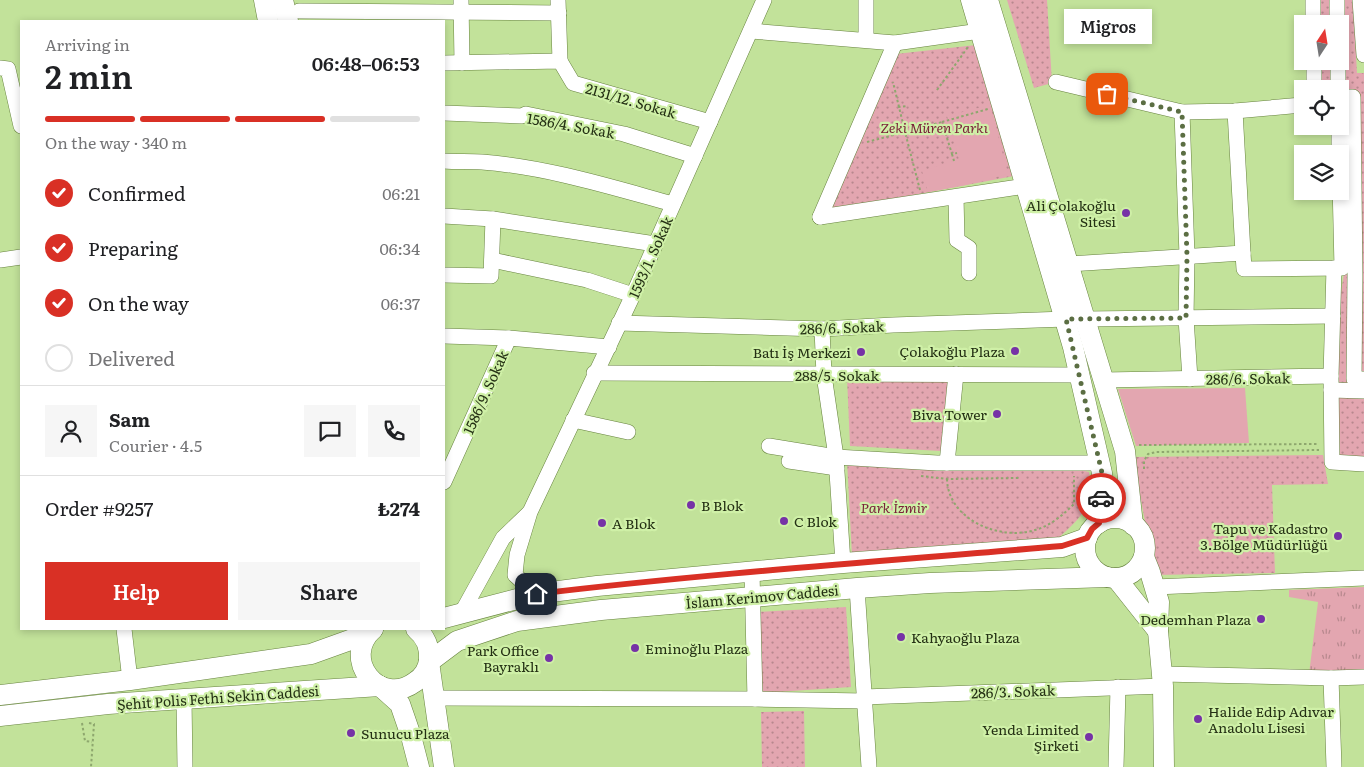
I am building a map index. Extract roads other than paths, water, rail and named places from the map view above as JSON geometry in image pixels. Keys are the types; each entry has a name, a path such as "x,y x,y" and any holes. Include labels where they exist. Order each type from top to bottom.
{"main road":[{"path":"264,0 268,20"},
{"path":"971,0 1066,319 1100,463 1102,473 1093,530 1085,548 1086,557 1098,573 1112,578 1125,576 1133,572 1140,565 1144,556 1145,545 1141,534 1133,525 1125,520 1116,518 1108,519 1093,530"},
{"path":"988,0 1123,445 1133,525"},
{"path":"1066,319 1086,320"},
{"name":"İslam Kerimov Caddesi","path":"452,616 536,594 752,572 1062,546 1093,530"},
{"path":"1144,556 1159,602 1158,631 1163,680 1164,767"},
{"path":"1112,578 1158,631"},
{"name":"İslam Kerimov Caddesi","path":"380,686 402,689 411,685 424,673 428,662 457,641 517,621 601,610 857,588 1112,578"},
{"name":"Şehit Polis Fethi Sekin Caddesi","path":"371,630 350,640 311,654 110,683 108,704 380,686"},
{"path":"372,630 366,637 361,655 362,665 366,674 400,704 419,767"},
{"path":"417,630 426,641 429,651 428,662 444,767"},
{"path":"0,696 110,683"},
{"path":"0,716 108,704"}],"street":[{"name":"1593/1. Sokak","path":"536,594 515,575 517,555 530,512 594,374 609,347 764,0"},
{"path":"866,0 866,40"},
{"path":"1313,0 1313,15"},
{"path":"1337,0 1337,15"},
{"path":"1360,0 1364,55"},
{"path":"461,6 462,63"},
{"path":"293,11 361,11 461,6 559,7 560,61 445,63"},
{"path":"751,31 895,43 980,31"},
{"path":"895,43 820,218 1026,186"},
{"name":"2131/12. Sokak","path":"560,61 573,83 710,122"},
{"path":"0,68 8,69 20,122"},
{"path":"1056,82 1182,112 1235,111 1294,106"},
{"path":"1349,97 1353,97 1359,108 1356,276 1359,354 1354,379 1364,379"},
{"path":"1235,111 1244,269 1342,268 1340,200"},
{"path":"1182,112 1187,256 1186,318 1190,379"},
{"name":"1586/4. Sokak","path":"445,114 522,116 526,114 624,134 695,156"},
{"path":"445,161 483,162 555,173 673,204"},
{"path":"956,197 957,240 969,248 969,273"},
{"path":"445,216 493,219 655,244"},
{"path":"445,275 491,276 493,219"},
{"path":"1069,264 1243,253"},
{"path":"0,260 20,257"},
{"path":"492,260 587,280 632,296"},
{"path":"1334,268 1331,383 1332,462 1364,464"},
{"path":"1086,320 1333,316"},
{"name":"286/6. Sokak","path":"619,323 822,329 1066,319"},
{"path":"822,329 824,375 836,462 843,564"},
{"path":"445,336 509,338"},
{"name":"1586/9. Sokak","path":"445,480 509,338 609,347"},
{"name":"288/5. Sokak","path":"594,374 1079,375"},
{"path":"947,463 956,374"},
{"name":"286/6. Sokak","path":"1104,380 1190,379 1331,383 1364,391"},
{"path":"573,420 628,432"},
{"path":"769,446 836,462"},
{"path":"789,461 1100,463"},
{"name":"1593/1. Sokak","path":"452,616 503,538 530,512"},
{"path":"752,572 755,699"},
{"path":"1155,587 1364,578"},
{"path":"857,588 869,767"},
{"path":"124,630 130,680"},
{"name":"286/3. Sokak","path":"433,698 864,699 1118,687 1163,680 1364,677"},
{"path":"1331,678 1334,767"},
{"path":"1116,767 1118,687"},
{"path":"184,699 185,767"},
{"path":"437,730 446,742 453,767"}],"place":[{"name":"Migros","path":"1107,94"},
{"name":"Ali Çolakoğlu Sitesi","path":"1126,213"},
{"name":"Çolakoğlu Plaza","path":"1015,351"},
{"name":"Batı İş Merkezi","path":"861,352"},
{"name":"Biva Tower","path":"997,414"},
{"name":"B Blok","path":"691,505"},
{"name":"C Blok","path":"784,521"},
{"name":"A Blok","path":"602,523"},
{"name":"Tapu ve Kadastro 3.Bölge Müdürlüğü","path":"1338,536"},
{"name":"Dedemhan Plaza","path":"1261,619"},
{"name":"Kahyaoğlu Plaza","path":"901,637"},
{"name":"Eminoğlu Plaza","path":"635,648"},
{"name":"Park Office Bayraklı","path":"549,658"},
{"name":"Halide Edip Adıvar Anadolu Lisesi","path":"1198,719"},
{"name":"Sunucu Plaza","path":"351,733"},
{"name":"Yenda Limited Şirketi","path":"1089,737"}],"park label":[{"name":"Zeki Müren Parkı","path":"934,127"},
{"name":"Park İzmir","path":"894,507"}]}
